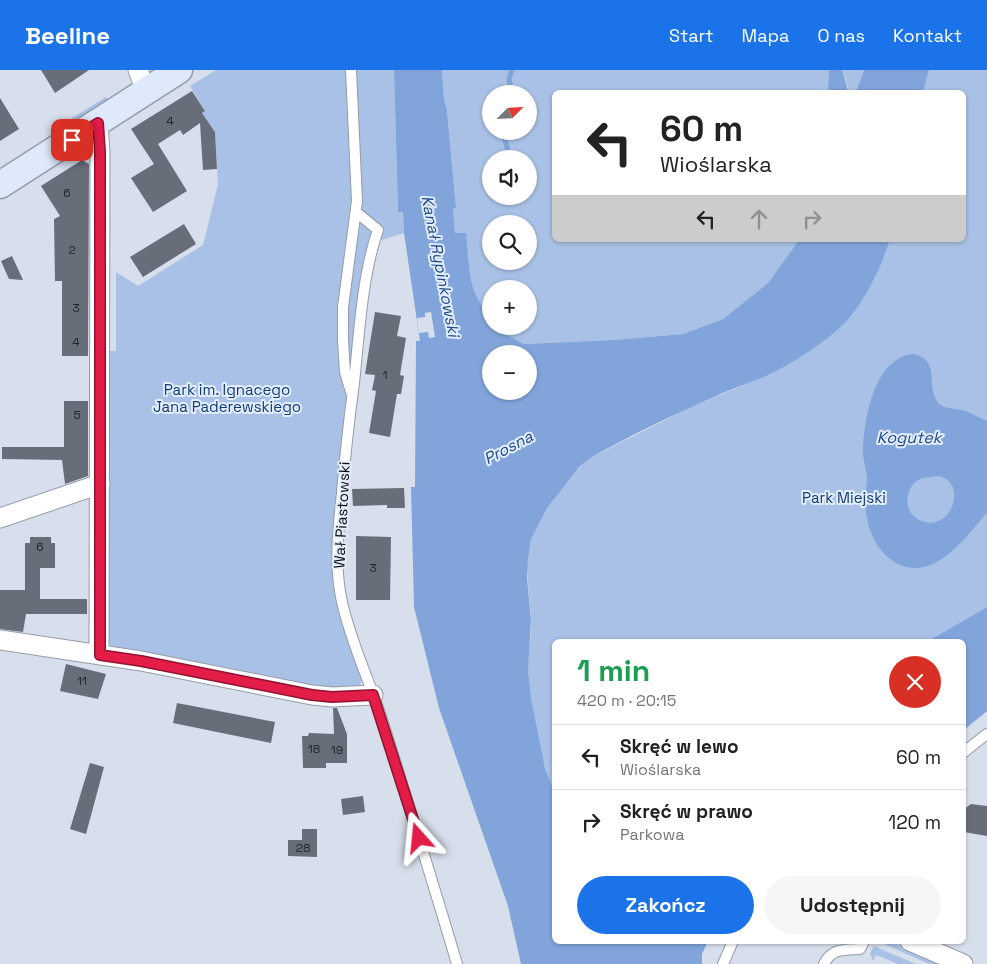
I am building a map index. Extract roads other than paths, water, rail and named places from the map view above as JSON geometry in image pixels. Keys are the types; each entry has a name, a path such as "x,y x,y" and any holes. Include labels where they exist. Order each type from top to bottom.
{"street":[{"path":"0,185 98,123 142,81 179,70"},
{"path":"98,123 100,147 100,655"},
{"path":"0,518 100,484"},
{"path":"0,640 151,663 312,695 332,697 373,695"},
{"path":"917,944 963,964"}],"lane":[{"path":"350,70 357,201 343,307 343,341 345,372 352,395"},
{"name":"Wał Piastowski","path":"356,212 378,230 373,245 367,280 352,395 339,524 339,581 342,603 349,626 425,855 457,964"},
{"path":"966,750 987,734"},
{"path":"723,964 731,944"},
{"path":"824,964 828,956 833,952 860,949 862,944"}],"water":[{"path":"394,70 442,70 456,208 453,208 455,233 466,233 472,284 482,306 482,335 508,335 524,344 613,340 683,334 723,319 768,283 798,242 889,242 878,270 863,299 850,317 834,333 801,357 779,369 668,418 592,457 579,467 547,508 531,539 527,578 531,620 528,671 531,699 545,768 552,786 552,944 707,944 702,954 702,964 521,964 508,906 439,708 414,607 411,487 415,487 416,341 420,341 404,233 403,212 398,212"},
{"path":"829,70 842,70 848,90 828,90"},
{"path":"864,70 929,70 924,90 857,90"},
{"name":"Kogutek","path":"913,354 927,361 930,367 934,394 939,404 966,411 987,421 987,513 950,553 926,567 916,568 898,564 882,552 872,535 865,506 867,477 863,451 869,407 880,378 889,366 900,358","holes":["939,476 949,481 953,489 954,498 946,516 938,521 927,523 916,518 909,510 908,504 909,492 915,482 922,478"]},
{"path":"987,607 987,711 966,728 966,639 931,639"}],"waterway":[{"path":"510,85 509,79 512,70"},
{"path":"505,140 508,150"}],"water label":[{"name":"Kanał Rypinkowski","path":"441,266"},
{"name":"Prosna","path":"508,447"}],"park label":[{"name":"Park im. Ignacego Jana Paderewskiego","path":"227,398"},
{"name":"Park Miejski","path":"844,498"}]}
